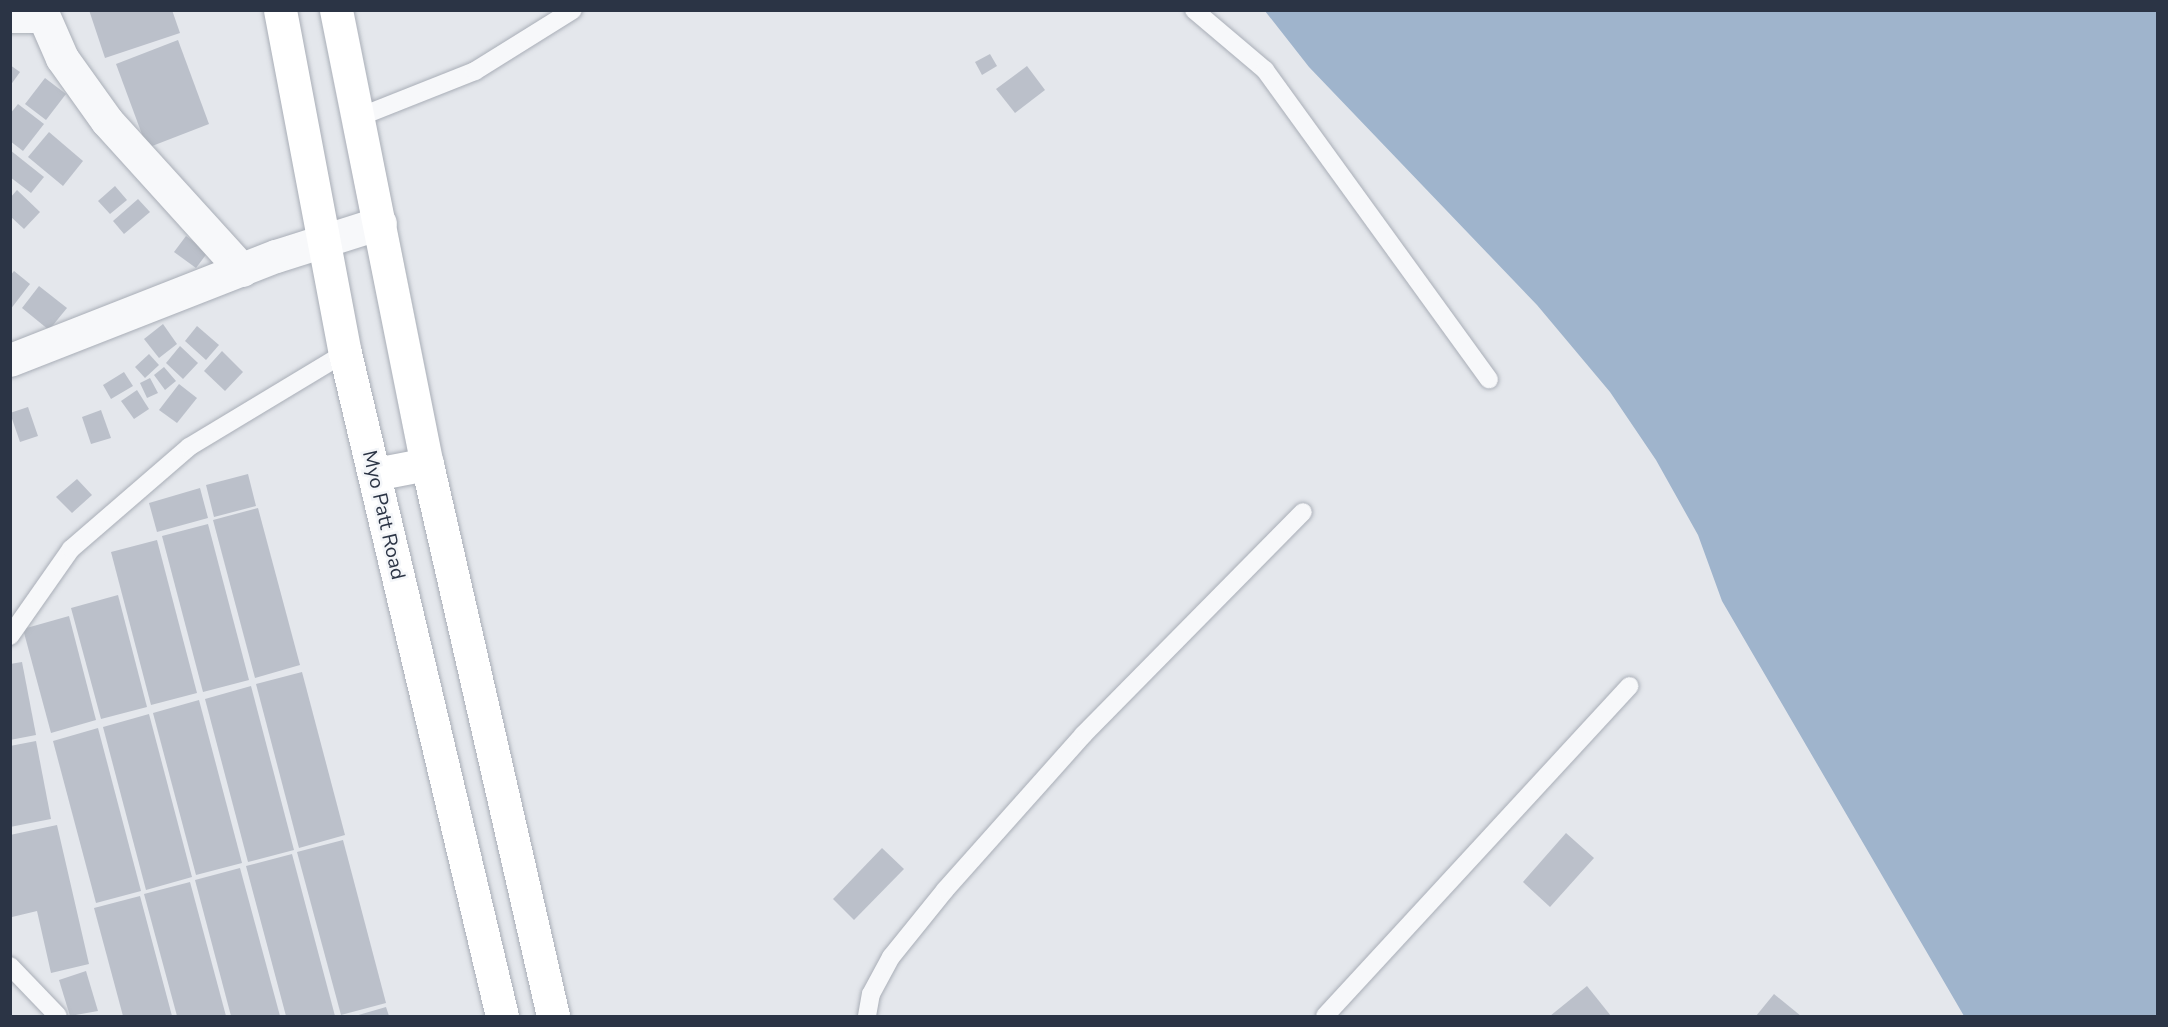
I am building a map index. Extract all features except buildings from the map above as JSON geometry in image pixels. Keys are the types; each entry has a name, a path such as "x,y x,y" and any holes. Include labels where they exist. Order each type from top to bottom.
{"main road":[{"name":"Myo Patt Road","path":"280,10 345,353 499,1005"},
{"path":"336,10 428,464 553,1017"},
{"path":"375,474 428,464"},
{"path":"499,1005 546,984"}],"street":[{"path":"31,14 107,121 242,270"},
{"path":"10,360 325,239 380,223"}],"lane":[{"path":"359,117 475,70 573,10"},
{"path":"1194,10 1265,70 1489,380"},
{"path":"10,636 71,549 189,447 345,353"},
{"path":"867,1017 871,994 891,957 945,890 1083,735 1303,512"},
{"path":"1325,1017 1629,686"},
{"path":"10,966 58,1017"}],"water":[{"path":"1265,11 2157,11 2157,1016 1964,1016 1722,601 1698,535 1656,460 1610,392 1537,305 1309,67"}]}
